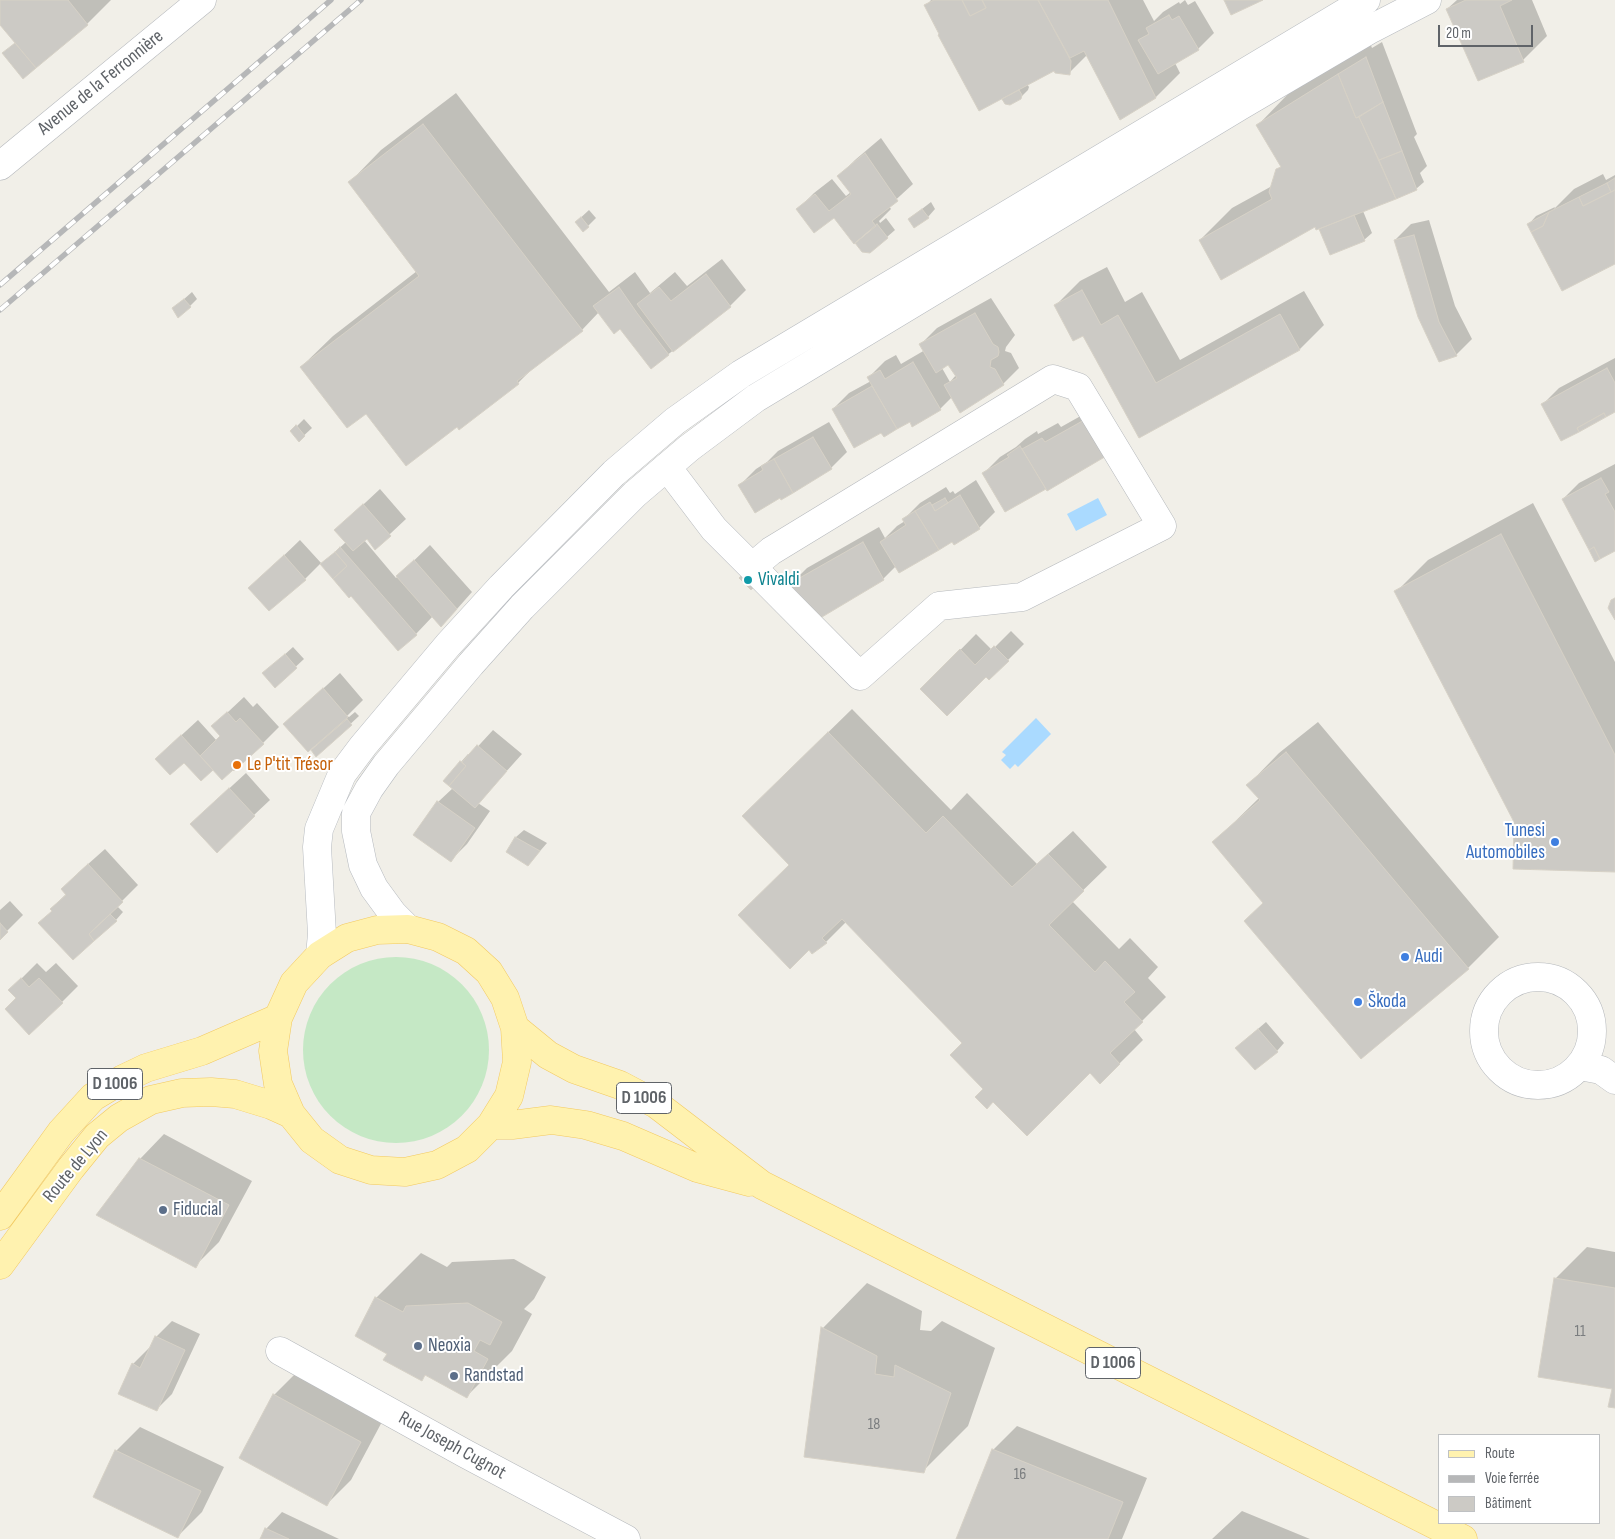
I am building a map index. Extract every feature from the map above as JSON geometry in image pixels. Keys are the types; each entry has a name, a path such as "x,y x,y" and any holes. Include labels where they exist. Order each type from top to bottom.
{"main road":[{"name":"Avenue de la Ferronnière","path":"0,166 202,0"},
{"path":"320,955 322,934 317,846 319,829 342,774 374,732 494,594 614,473 675,421 742,374 1366,0"},
{"path":"408,929 393,914 374,888 363,865 356,831 356,813 369,789 421,722 522,607 635,494 689,448 756,398 1240,106 1371,29 1427,0"},
{"path":"667,468 714,529 860,676 939,606 1022,597 1162,526 1078,387 1053,379 771,551 752,567"},
{"path":"408,929 438,937 466,951 489,972 505,998 515,1028 517,1062 508,1096 491,1125 467,1149 437,1165 405,1172 371,1170 340,1160 312,1140 291,1114 278,1084 273,1051 278,1018 294,983 320,955 347,938 377,930 408,929"},
{"name":"Route de Lyon","path":"0,1216 61,1132 93,1097 146,1068 202,1051 278,1018"},
{"name":"D 1006","path":"515,1028 554,1058 574,1069 620,1085 656,1104 762,1185 1463,1539"},
{"path":"1580,1066 1601,1070 1615,1080"},
{"name":"Route de Lyon","path":"0,1265 71,1168 97,1136 120,1118 151,1100 182,1093 211,1092 235,1094 271,1105 291,1114"},
{"name":"D 1006","path":"491,1125 512,1125 551,1120 586,1125 623,1136 697,1168 762,1185"},
{"name":"Rue Joseph Cugnot","path":"280,1351 466,1454 626,1539"}],"green space":[{"path":"396,957 432,964 462,984 482,1014 489,1050 482,1086 462,1116 432,1136 396,1143 360,1136 330,1116 310,1086 303,1050 310,1014 330,984 360,964"}],"water":[{"path":"1098,498 1107,515 1076,531 1067,514"},
{"path":"1036,718 1051,734 1018,767 1015,764 1010,769 1001,760 1006,755 1002,752"}],"building":[{"path":"0,0 68,0 88,25 36,68 0,25"},
{"path":"934,0 962,0 970,16 986,8 982,0 1038,0 1071,61 1070,75 1055,73 1054,71 979,111 924,5"},
{"path":"962,0 982,0 986,8 970,16"},
{"path":"1038,0 1108,0 1156,98 1120,120 1084,51 1070,58"},
{"path":"1224,0 1263,0 1231,15"},
{"path":"1466,0 1512,0 1500,6 1524,62 1478,81 1446,9"},
{"path":"1169,15 1172,20 1179,16 1199,50 1158,74 1138,40 1149,34 1146,28"},
{"path":"15,43 36,68 23,79 2,53"},
{"path":"1366,57 1383,102 1356,118 1338,74"},
{"path":"1338,74 1356,118 1359,117 1396,199 1316,230 1315,227 1221,280 1199,240 1272,199 1269,192 1276,169 1281,167 1256,125"},
{"path":"1019,90 1022,95 1021,99 1010,105 1005,104 1002,99"},
{"path":"1383,102 1402,151 1379,160 1359,117"},
{"path":"423,124 583,331 517,381 519,384 459,430 457,427 406,466 366,414 347,428 300,367 419,276 348,182"},
{"path":"1402,151 1417,190 1396,199 1379,160"},
{"path":"865,153 898,201 872,221 876,226 854,244 834,218 814,233 796,209 815,194 829,211 851,194 837,176"},
{"path":"1615,178 1615,190 1611,192 1607,183"},
{"path":"1607,183 1611,192 1583,206 1579,197"},
{"path":"1615,190 1615,264 1562,291 1531,232 1543,226 1549,212 1579,197 1583,206"},
{"path":"922,209 929,218 914,228 908,219"},
{"path":"1549,212 1543,226 1531,232 1527,224"},
{"path":"1354,215 1365,241 1330,255 1319,229"},
{"path":"581,217 589,227 583,232 575,222"},
{"path":"877,224 888,238 870,253 862,252 855,243"},
{"path":"1414,235 1439,322 1457,356 1439,362 1418,317 1394,240"},
{"path":"706,274 731,307 673,352 637,304 659,287 671,301"},
{"path":"619,287 669,355 651,369 620,329 614,334 593,306"},
{"path":"1082,290 1101,325 1118,315 1156,383 1280,314 1300,350 1139,438 1083,336 1073,341 1054,305"},
{"path":"184,299 191,307 178,318 172,308"},
{"path":"975,313 993,344 998,347 998,356 991,360 990,367 995,369 1004,385 960,413 944,385 957,378 948,365 936,373 919,344"},
{"path":"913,362 941,410 912,427 910,422 897,429 867,377 880,370 885,379"},
{"path":"1607,368 1615,383 1615,412 1606,417 1604,413 1577,428 1579,432 1561,441 1541,404"},
{"path":"872,386 897,429 884,437 881,433 854,448 832,409"},
{"path":"1604,413 1606,417 1579,432 1577,428"},
{"path":"1086,419 1108,455 1047,491 1022,449 1042,438 1045,442"},
{"path":"296,425 305,436 299,442 290,431"},
{"path":"813,437 832,469 793,493 774,459"},
{"path":"1020,446 1046,489 1005,512 982,473 1009,457 1007,455"},
{"path":"774,459 793,493 781,500 780,498 755,513 738,485 763,470 761,466"},
{"path":"1601,478 1609,492 1605,494 1615,512 1615,551 1600,559 1594,547 1589,550 1562,499"},
{"path":"960,495 980,529 954,545 952,542 939,550 915,511 930,502 935,511"},
{"path":"945,498 948,503 935,511 932,505"},
{"path":"363,504 391,536 375,550 367,539 353,551 334,530"},
{"path":"915,511 939,550 899,573 880,542 906,525 902,519"},
{"path":"1501,534 1615,755 1615,872 1513,869 1514,822 1394,591"},
{"path":"863,542 884,580 822,617 789,584"},
{"path":"340,547 417,635 398,651 351,596 349,598 333,579 347,566 335,552"},
{"path":"1594,547 1600,559 1595,562 1589,550"},
{"path":"335,552 347,566 333,579 320,564"},
{"path":"284,555 306,580 269,611 248,588"},
{"path":"414,560 457,609 441,627 396,576"},
{"name":"Vivaldi","path":"746,571 758,583 751,590 739,578"},
{"path":"1615,598 1615,620 1608,608 1611,600"},
{"path":"994,646 1009,661 989,680 986,677 947,716 920,689 960,649 975,665"},
{"path":"285,654 297,668 275,688 262,673"},
{"path":"323,688 348,717 308,752 283,724"},
{"path":"227,712 236,722 240,718 264,744 222,780 200,756 220,736 211,726"},
{"path":"347,719 352,725 316,757 311,750"},
{"path":"828,732 926,833 943,816 1012,887 1048,854 1084,891 1049,925 1095,972 1105,961 1135,992 1124,1002 1143,1022 1110,1053 1120,1064 1100,1084 1090,1073 1027,1136 993,1102 987,1109 975,1097 983,1089 950,1055 962,1043 842,919 822,938 827,943 812,954 809,950 790,969 738,915 789,865 742,816"},
{"path":"181,735 213,770 201,781 184,763 170,775 155,759"},
{"path":"477,745 507,771 475,808 449,786 466,766 462,762"},
{"path":"1286,752 1469,969 1361,1059 1244,921 1263,903 1212,842 1260,800 1246,785"},
{"path":"460,761 466,766 449,786 443,781"},
{"path":"229,788 255,816 217,853 190,824"},
{"path":"437,801 475,828 451,862 413,835"},
{"path":"515,837 540,851 528,866 506,852"},
{"path":"88,864 123,902 89,934 94,941 73,960 38,923 66,895 61,889"},
{"path":"110,914 117,921 94,941 89,934"},
{"path":"0,923 8,932 0,940"},
{"path":"21,978 29,987 39,978 63,1003 29,1035 5,1009 16,998 8,990"},
{"path":"1258,1029 1278,1052 1255,1070 1235,1048"},
{"name":"Fiducial","path":"139,1158 229,1205 196,1268 96,1215"},
{"path":"1554,1278 1615,1288 1615,1408 1608,1407 1612,1389 1538,1377"},
{"path":"375,1297 403,1312 406,1306 468,1303 502,1322 490,1345 480,1340 474,1351 488,1359 467,1398 425,1375 422,1381 383,1360 387,1354 355,1336"},
{"path":"821,1327 877,1356 875,1374 894,1377 895,1365 951,1393 924,1473 804,1457"},
{"path":"155,1336 185,1350 157,1411 118,1394 132,1363 140,1368"},
{"path":"273,1394 361,1442 327,1506 239,1458"},
{"path":"992,1449 1123,1502 1108,1539 956,1539"},
{"path":"115,1450 201,1491 178,1538 93,1497"},
{"path":"265,1528 289,1539 260,1539"}],"railway":[{"path":"0,285 331,0"},
{"path":"0,310 361,0"}],"place":[{"name":"Vivaldi","path":"748,580"},
{"name":"Le P'tit Trésor","path":"237,765"},
{"name":"Tunesi Automobiles","path":"1555,842"},
{"name":"Audi","path":"1405,957"},
{"name":"Škoda","path":"1358,1002"},
{"name":"Fiducial","path":"163,1210"},
{"name":"Neoxia","path":"418,1346"},
{"name":"Randstad","path":"454,1376"}]}
